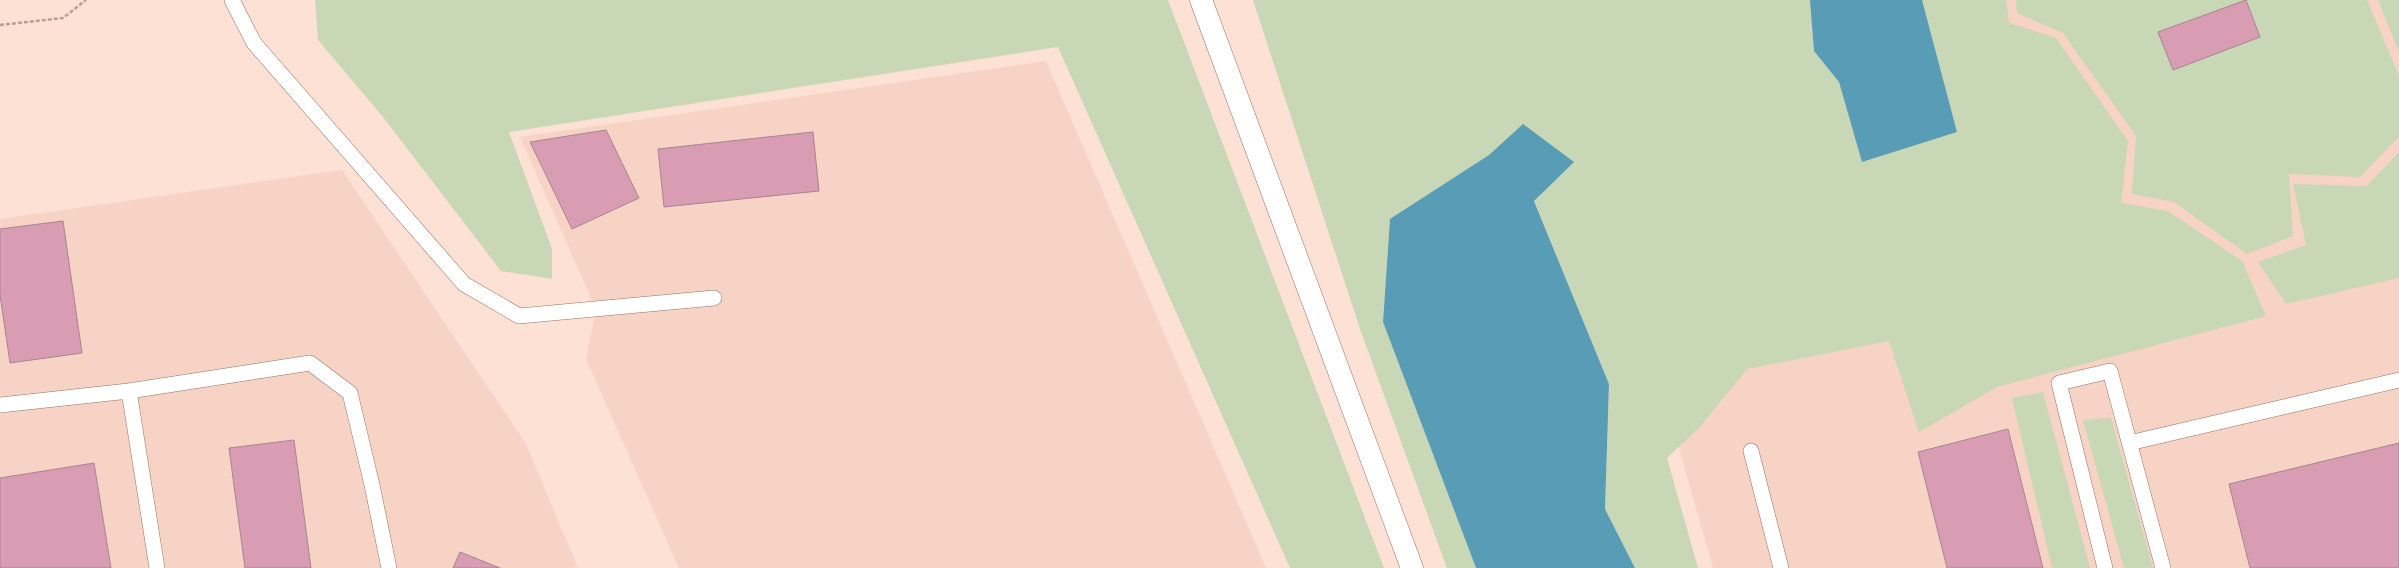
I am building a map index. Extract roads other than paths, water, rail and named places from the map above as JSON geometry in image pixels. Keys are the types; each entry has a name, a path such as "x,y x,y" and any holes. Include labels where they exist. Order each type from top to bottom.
{"street":[{"path":"1201,0 1412,568"}],"lane":[{"path":"232,0 254,43 464,284 519,316 714,298"},
{"path":"0,405 129,391 310,363 350,393 372,485 389,568"},
{"path":"2105,568 2059,383 2110,372 2163,568"},
{"path":"2129,443 2399,380"},
{"path":"129,391 157,568"},
{"path":"1751,451 1781,568"}],"water":[{"path":"1810,0 1922,0 1957,132 1862,162 1839,82 1814,51"},
{"path":"1523,124 1574,162 1534,201 1609,384 1605,509 1635,568 1476,568 1383,322 1390,219 1489,155"}]}
